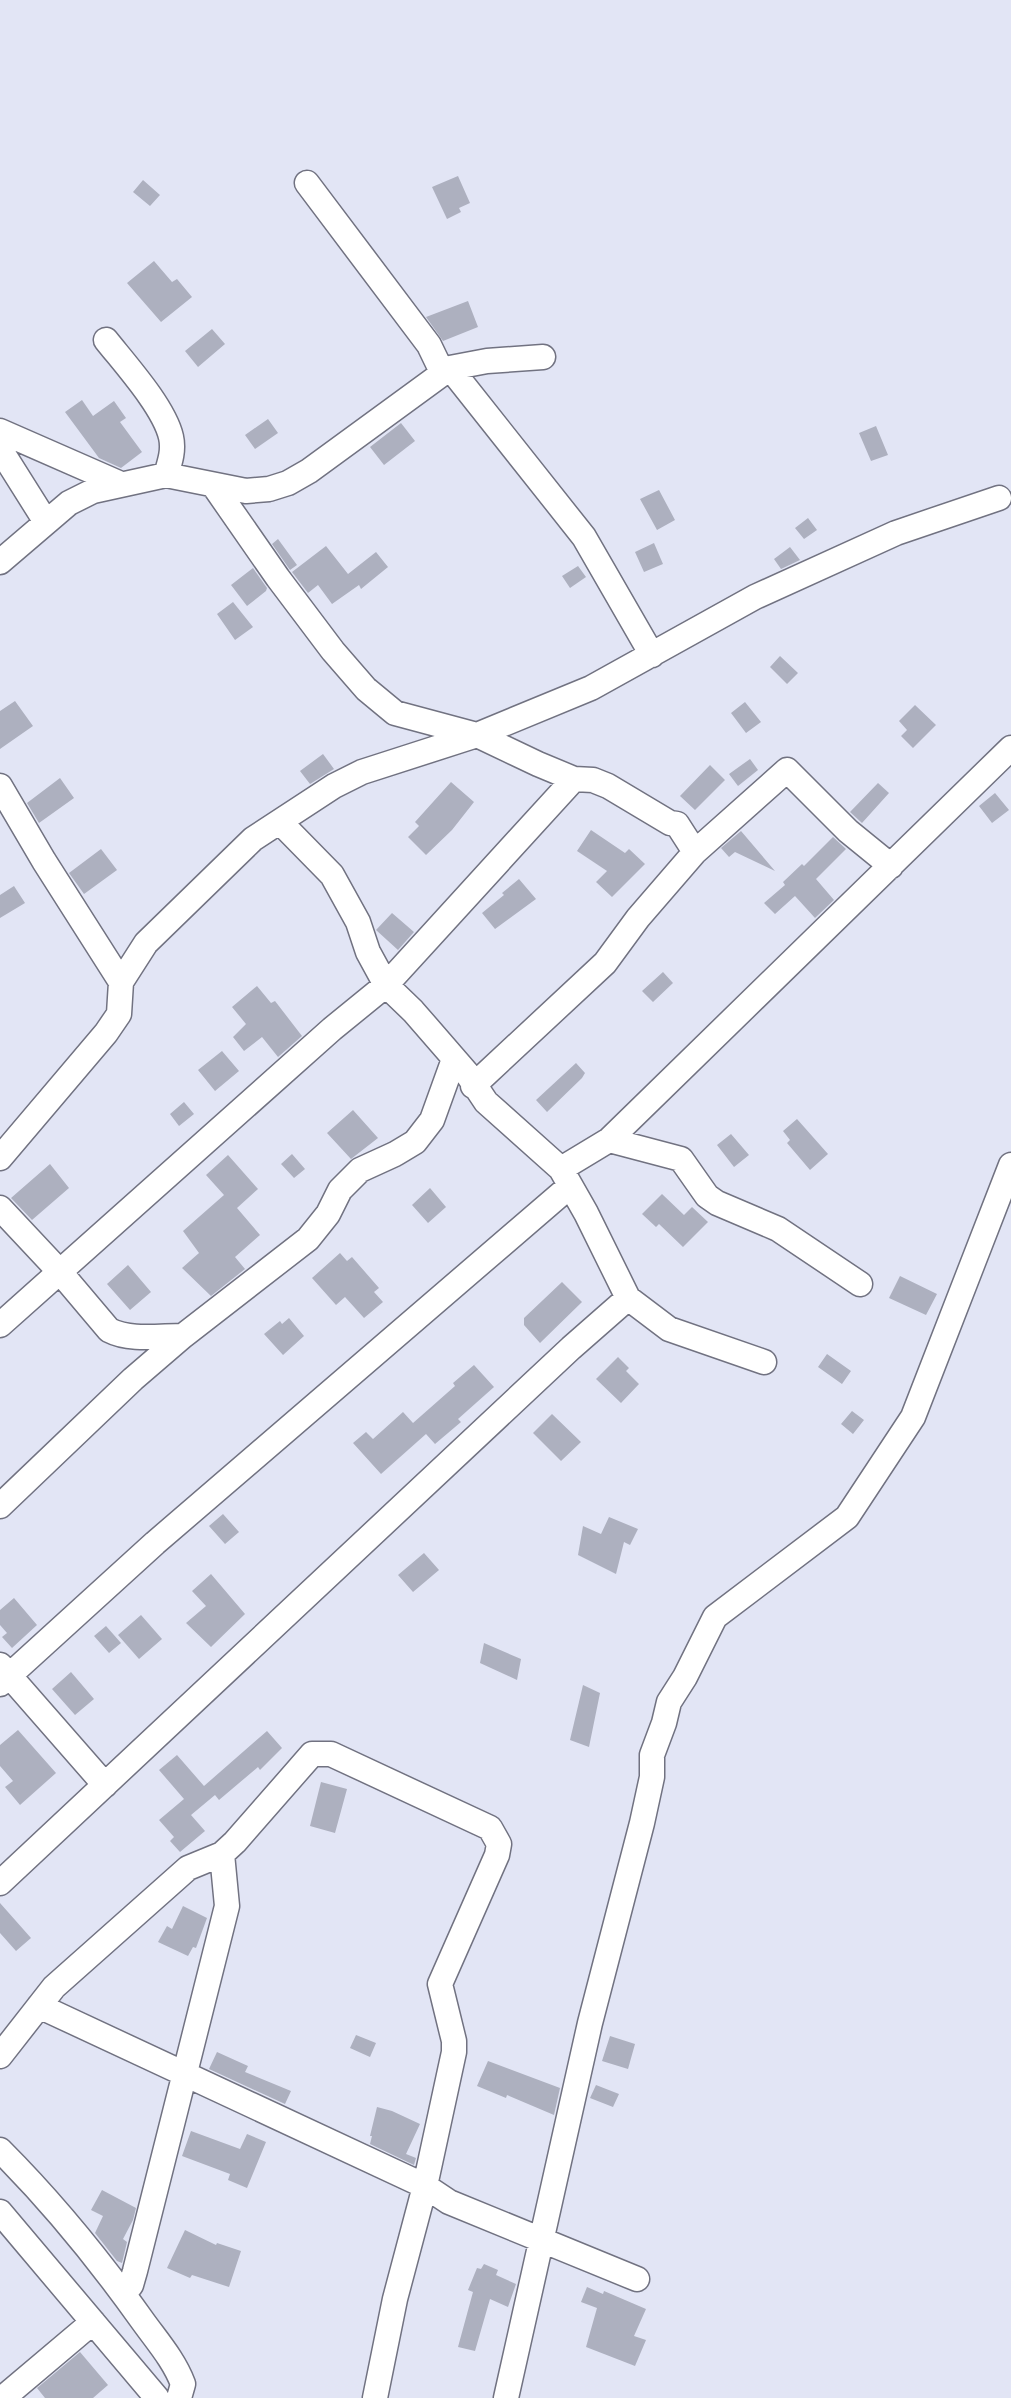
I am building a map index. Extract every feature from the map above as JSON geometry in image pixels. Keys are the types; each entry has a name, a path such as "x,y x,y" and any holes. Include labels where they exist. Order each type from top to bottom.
{"street":[{"path":"307,183 446,370 584,537 652,655"},
{"path":"106,340 139,382 170,435 172,456 166,475"},
{"path":"0,562 69,503 93,491 166,475 246,491 269,489 288,483 309,471 446,370 476,362 543,357"},
{"path":"0,431 121,484"},
{"path":"0,449 46,522"},
{"path":"214,486 278,578 366,689 395,713 477,734 574,779 593,780 608,786 670,823 677,824 695,852"},
{"path":"0,1158 119,1014 121,982 146,943 253,839 334,786 362,772 477,734 592,688 755,597 896,533 999,498"},
{"path":"105,1785 3,1675 610,1140 1011,748"},
{"path":"473,1086 605,963 638,918 695,852 787,770 848,831 891,866"},
{"path":"0,1325 332,1029 386,985 574,779"},
{"path":"0,786 121,982"},
{"path":"280,822 338,884 358,922 377,971 386,985 466,1072 486,1102 565,1178 586,1213 628,1298 669,1329 764,1362"},
{"path":"0,1506 133,1379 183,1336 308,1239 328,1214 340,1190 360,1170 415,1142 432,1120 454,1059"},
{"path":"610,1140 681,1159 707,1196 717,1203 778,1229 860,1284"},
{"path":"506,2398 590,2023 642,1823 652,1777 652,1755 664,1723 668,1702 685,1677 715,1617 847,1517 913,1417 1011,1165"},
{"path":"0,1208 60,1272 108,1330 132,1336 183,1336"},
{"path":"0,1883 571,1348 628,1298"},
{"path":"0,2056 54,1987 187,1868 222,1854 235,1843 312,1754 331,1754 490,1828 499,1844 497,1855 440,1984 454,2041 454,2052 425,2186 395,2299 375,2398"},
{"path":"124,2294 131,2285 135,2271 227,1906 222,1854"},
{"path":"39,2006 425,2186 449,2202 637,2279"},
{"path":"0,2150 27,2177 124,2294 177,2369 183,2384 179,2398"},
{"path":"0,2212 157,2398"},
{"path":"3,2398 93,2322"}],"building":[{"path":"458,176 470,203 459,208 461,212 447,219 432,187"},
{"path":"143,180 160,195 150,206 133,192"},
{"path":"154,261 172,282 177,279 192,297 161,322 127,283"},
{"path":"468,301 478,327 443,341 426,317"},
{"path":"212,329 225,344 198,367 185,351"},
{"path":"82,400 93,416 114,401 126,418 120,422 142,452 121,468 99,458 65,412"},
{"path":"268,419 278,433 255,449 245,435"},
{"path":"401,423 415,441 384,465 370,447"},
{"path":"876,426 888,455 871,461 859,433"},
{"path":"659,490 675,520 657,530 640,499"},
{"path":"808,518 817,530 804,539 795,528"},
{"path":"278,539 297,565 290,570 272,544"},
{"path":"654,543 663,564 644,572 635,552"},
{"path":"326,546 348,574 376,552 388,567 361,589 359,585 332,604 318,585 308,593 292,572"},
{"path":"790,547 800,560 781,569 774,559"},
{"path":"578,566 586,577 570,588 562,576"},
{"path":"253,568 267,588 247,606 231,585"},
{"path":"233,602 253,627 235,640 217,614"},
{"path":"780,656 798,673 787,684 770,667"},
{"path":"15,701 33,726 0,749 0,711"},
{"path":"745,702 761,722 746,733 731,713"},
{"path":"915,705 936,725 913,748 901,736 907,730 899,721"},
{"path":"323,754 334,769 310,784 300,771"},
{"path":"750,759 758,770 738,786 729,774"},
{"path":"710,765 725,780 695,810 680,796"},
{"path":"60,778 74,798 39,823 27,803"},
{"path":"451,782 474,802 452,830 426,855 408,837 419,826 415,822"},
{"path":"878,783 889,793 862,823 850,812"},
{"path":"995,793 1009,810 992,823 979,806"},
{"path":"591,830 625,853 629,849 645,864 612,897 596,882 607,871 577,851"},
{"path":"741,831 775,871 735,852 729,857 721,848"},
{"path":"833,837 846,849 816,879 834,900 815,918 795,896 775,914 764,903"},
{"path":"101,849 117,870 84,894 69,873"},
{"path":"519,879 536,899 495,929 482,913"},
{"path":"14,886 25,903 0,918 0,895"},
{"path":"392,913 414,932 398,950 376,930"},
{"path":"663,972 673,983 653,1002 642,991"},
{"path":"257,986 271,1003 275,1001 302,1036 278,1057 262,1037 244,1051 233,1037 246,1024 232,1007"},
{"path":"222,1051 239,1071 215,1091 198,1070"},
{"path":"576,1063 585,1073 547,1112 536,1100"},
{"path":"184,1102 194,1114 179,1126 170,1114"},
{"path":"353,1110 378,1138 351,1159 327,1133"},
{"path":"797,1119 828,1154 810,1170 787,1143 790,1140 783,1131"},
{"path":"731,1134 749,1155 734,1167 717,1145"},
{"path":"292,1154 305,1169 294,1178 281,1164"},
{"path":"228,1155 258,1189 237,1208 260,1235 235,1257 245,1269 211,1296 182,1268 199,1253 183,1231 224,1195 206,1175"},
{"path":"50,1164 69,1188 32,1220 11,1198"},
{"path":"430,1188 446,1207 428,1223 412,1205"},
{"path":"662,1194 684,1215 692,1207 708,1222 683,1247 659,1224 656,1227 642,1214"},
{"path":"340,1253 347,1261 352,1257 379,1288 374,1292 383,1302 364,1318 345,1297 336,1305 312,1278"},
{"path":"128,1265 151,1292 130,1310 107,1284"},
{"path":"900,1276 937,1294 926,1315 889,1298"},
{"path":"562,1282 582,1302 540,1343 524,1325 524,1318"},
{"path":"289,1318 304,1336 283,1355 264,1334 280,1321 282,1324"},
{"path":"827,1354 851,1371 842,1384 818,1367"},
{"path":"618,1357 629,1368 626,1371 639,1384 621,1403 596,1379"},
{"path":"474,1365 494,1387 458,1419 461,1422 435,1444 426,1434 381,1474 353,1443 366,1432 373,1439 403,1412 413,1423 455,1386 453,1383"},
{"path":"852,1411 864,1420 853,1434 841,1424"},
{"path":"552,1414 581,1442 561,1461 533,1433"},
{"path":"223,1514 239,1532 225,1544 209,1526"},
{"path":"609,1517 638,1529 630,1545 624,1542 616,1574 578,1555 583,1526 601,1534"},
{"path":"424,1553 439,1570 413,1592 398,1575"},
{"path":"211,1574 245,1614 211,1647 186,1623 206,1606 192,1591"},
{"path":"14,1598 37,1625 12,1648 2,1637 7,1633 0,1625 0,1610"},
{"path":"141,1615 162,1639 139,1659 118,1635"},
{"path":"106,1626 121,1643 109,1653 94,1636"},
{"path":"484,1643 521,1659 517,1680 480,1663"},
{"path":"71,1672 94,1699 75,1715 52,1689"},
{"path":"583,1685 600,1693 589,1747 570,1740"},
{"path":"18,1730 56,1773 20,1805 5,1787 13,1781 0,1766 0,1745"},
{"path":"267,1731 282,1748 260,1770 258,1767 219,1800 215,1795 191,1815 205,1831 180,1852 170,1841 174,1837 159,1820 184,1799 159,1770 177,1755 204,1786"},
{"path":"321,1782 347,1789 335,1833 310,1826"},
{"path":"0,1903 31,1938 16,1951 0,1933"},
{"path":"183,1906 207,1918 196,1948 193,1947 188,1956 158,1942 167,1926 172,1929"},
{"path":"356,2035 376,2043 370,2057 350,2048"},
{"path":"610,2036 635,2044 628,2069 602,2061"},
{"path":"217,2052 248,2066 245,2072 291,2091 285,2104 209,2069"},
{"path":"488,2061 560,2088 554,2115 507,2095 506,2098 477,2086"},
{"path":"596,2085 619,2094 613,2107 590,2098"},
{"path":"377,2107 420,2124 406,2154 416,2158 414,2165 370,2144"},
{"path":"191,2131 240,2149 247,2134 266,2142 247,2188 228,2180 230,2174 182,2156"},
{"path":"102,2190 136,2208 123,2239 127,2242 122,2263 117,2261 95,2233 103,2216 91,2210"},
{"path":"185,2230 216,2245 217,2243 241,2251 229,2287 192,2275 190,2278 167,2268"},
{"path":"484,2264 498,2270 496,2275 516,2284 508,2307 490,2299 475,2351 458,2347 473,2292 468,2290 477,2268 481,2269"},
{"path":"587,2287 603,2294 604,2291 646,2309 634,2336 646,2340 635,2366 586,2347 597,2308 581,2302"},
{"path":"80,2352 108,2385 93,2398 45,2398 37,2388"}]}
